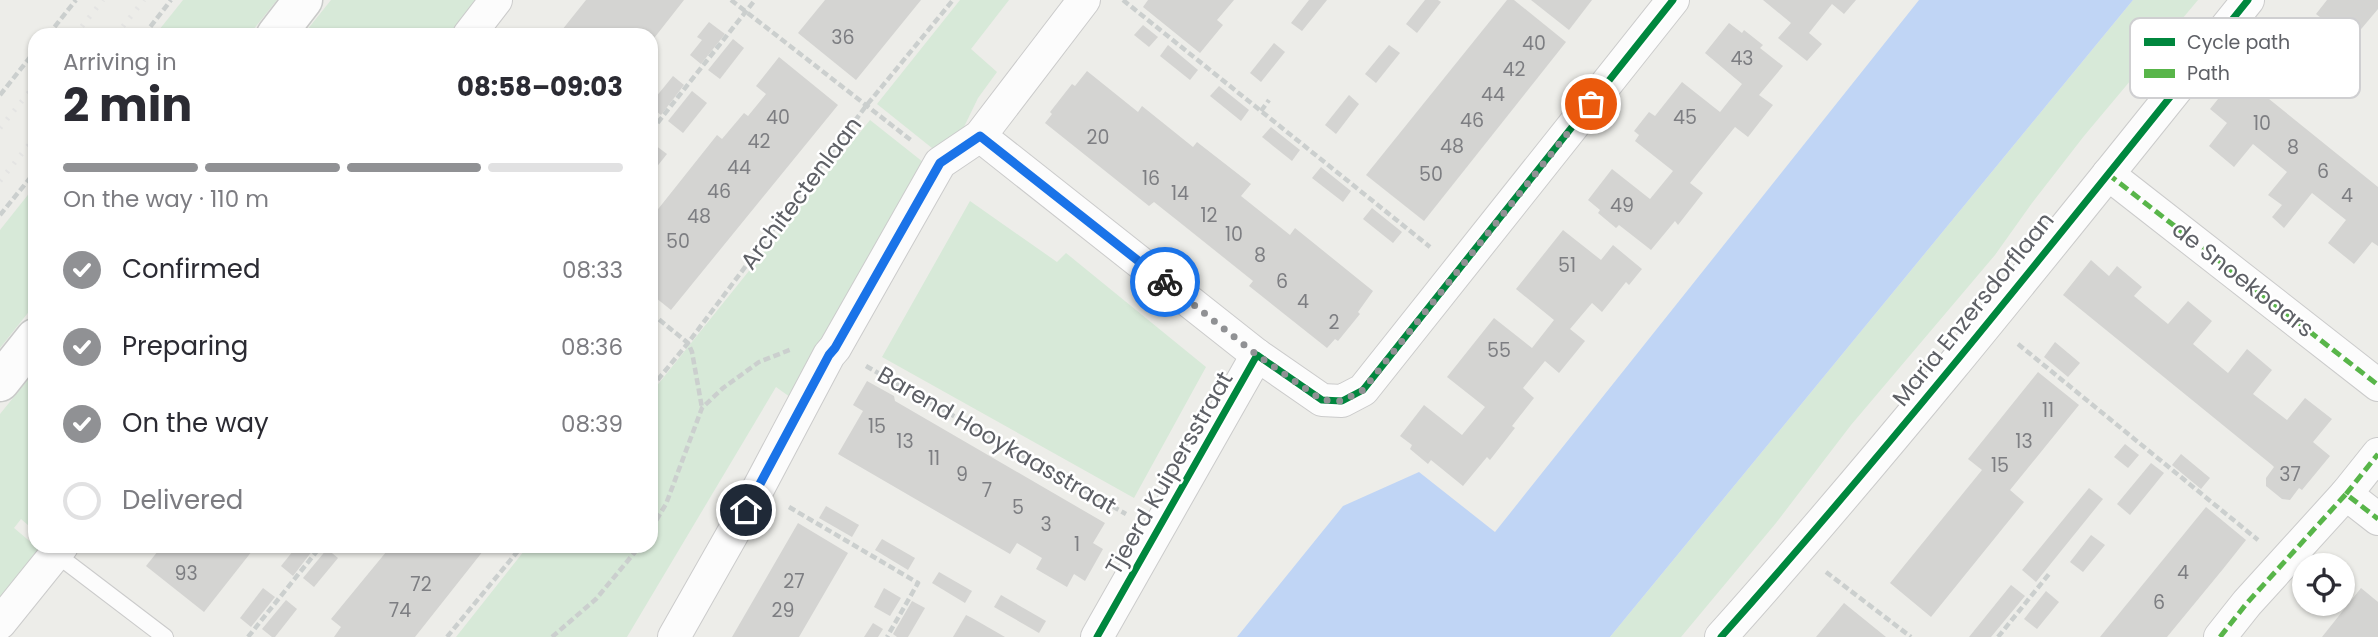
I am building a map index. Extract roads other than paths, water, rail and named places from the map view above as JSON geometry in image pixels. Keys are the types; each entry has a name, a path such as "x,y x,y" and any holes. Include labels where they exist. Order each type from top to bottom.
{"main road":[{"path":"281,28 303,0"},
{"path":"0,382 28,347"}],"street":[{"path":"474,28 496,0"},
{"path":"674,637 832,351 940,163 980,136 1084,0"},
{"name":"Tjeerd Kuipersstraat","path":"1097,637 1257,355 1322,400 1342,401 1363,390 1673,0"},
{"name":"Maria Enzersdorflaan","path":"2234,18 2248,0"},
{"name":"Maria Enzersdorflaan","path":"1721,637 1798,551 1990,321 2169,98"},
{"path":"980,136 1257,355"},
{"name":"de Snoekbaars","path":"2108,174 2378,385"},
{"path":"2220,637 2378,454"},
{"path":"2346,494 2378,519"},
{"path":"0,623 57,553"}],"lane":[{"path":"63,553 165,637"}],"water":[{"path":"1919,0 2133,0 1610,637 1237,637 1343,506 1419,472 1495,532"}],"railway":[{"path":"81,28 103,0"},
{"path":"122,28 144,0"},
{"path":"0,128 28,94"},
{"path":"0,181 28,146"}]}
